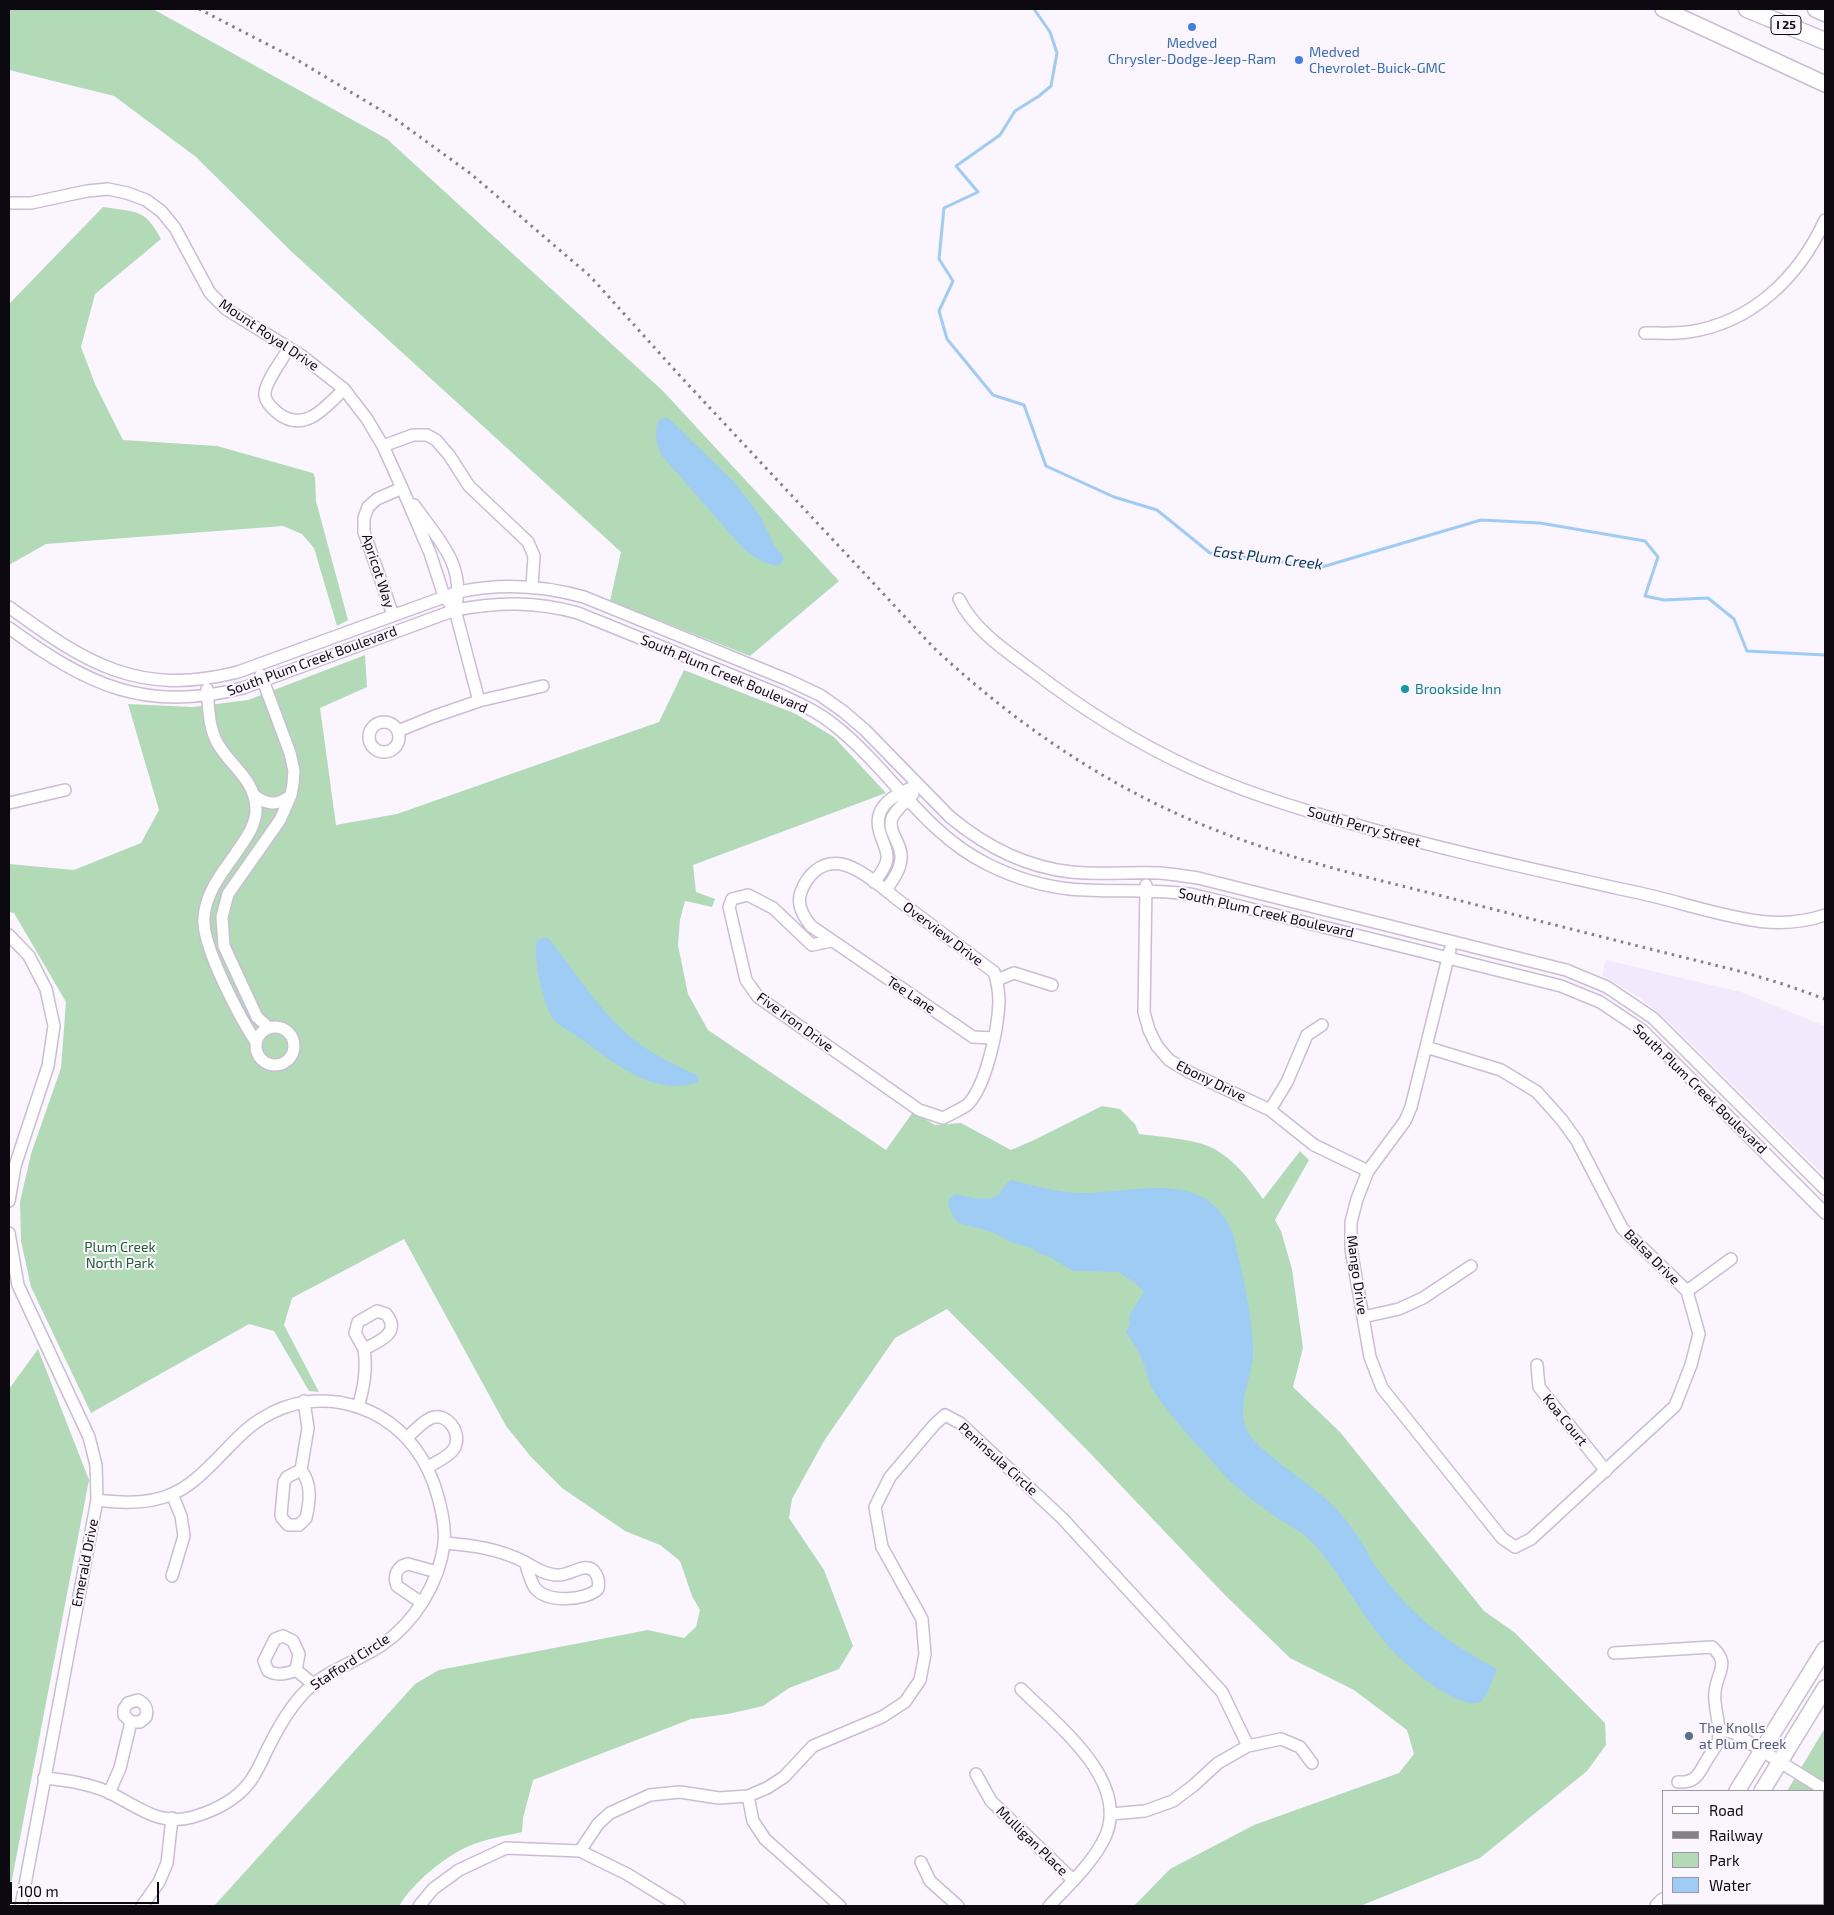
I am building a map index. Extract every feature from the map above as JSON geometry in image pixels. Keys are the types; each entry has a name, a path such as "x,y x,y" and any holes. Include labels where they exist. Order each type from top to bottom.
{"highway":[{"name":"I 25","path":"1748,9 1825,41"},
{"name":"I 25","path":"1816,9 1825,13"}],"main road":[{"path":"1663,9 1825,84"},
{"path":"1738,1790 1825,1649"},
{"path":"1763,1790 1825,1688"}],"street":[{"name":"Mount Royal Drive","path":"9,203 32,204 87,191 108,189 146,200 161,211 175,228 210,292 218,301 235,315 317,366 344,389 367,419 383,446 430,552 444,596 454,610"},
{"path":"1645,333 1690,332 1726,321 1754,306 1779,288 1791,276 1811,248 1825,220"},
{"path":"289,348 267,385 265,396 271,407 280,415 294,421 307,420 320,413 344,389"},
{"path":"383,446 413,435 427,435 436,440 449,455 469,486 528,542 534,556 532,587"},
{"name":"Mount Royal Drive","path":"402,488 446,547 458,592 454,610"},
{"name":"Apricot Way","path":"393,615 364,532 364,518 368,507 376,499 402,488"},
{"name":"South Plum Creek Boulevard","path":"9,607 68,649 97,664 126,674 155,679 206,679 238,672 458,592 495,586 532,587 584,596 804,687 834,704 855,720 963,827 993,848 1010,856 1042,867 1072,872 1178,875 1230,885 1566,970 1593,980 1620,994 1653,1018 1825,1189"},
{"name":"South Perry Street","path":"960,599 966,614 975,623 1011,654 1061,692 1114,728 1170,758 1217,780 1326,817 1438,848 1643,894 1741,919 1786,923 1811,920 1825,915"},
{"name":"South Plum Creek Boulevard","path":"9,628 60,664 91,680 153,696 187,698 208,696 243,688 454,610 514,603 566,609 781,695 811,710 844,733 938,830 985,863 1021,878 1070,889 1146,890 1176,892 1210,898 1561,986 1600,1002 1633,1023 1825,1213"},
{"path":"454,610 479,701"},
{"path":"258,665 290,753 294,771 291,795 280,820 228,894 222,917 224,946 257,1018 269,1028"},
{"path":"206,679 211,728 219,745 249,781 254,795 256,810 254,822 249,833 212,888 204,918 210,952 245,1026 256,1042"},
{"path":"398,731 479,701 543,686"},
{"path":"874,882 884,868 887,858 879,831 878,817 884,804 904,796 919,785"},
{"path":"9,803 65,790"},
{"path":"254,795 263,802 273,804 282,802 291,795"},
{"path":"886,890 896,874 902,858 899,844 892,832 891,820 904,796"},
{"name":"Overview Drive","path":"831,941 811,926 802,914 800,895 807,878 819,867 840,864 853,868 886,890 994,972 997,980"},
{"name":"Ebony Drive","path":"1146,873 1144,1012 1149,1030 1157,1046 1169,1060 1189,1072 1270,1110 1314,1146 1368,1171"},
{"name":"Five Iron Drive","path":"831,941 812,945 773,908 748,895 732,899 729,907 746,980 758,997 919,1110 943,1118 966,1105 982,1082 994,1038"},
{"path":"9,935 28,956 46,989 54,1026 48,1066 15,1166 9,1201"},
{"name":"Tee Lane","path":"831,941 973,1037 994,1038"},
{"name":"Mango Drive","path":"1452,941 1413,1100 1405,1121 1368,1171 1357,1198 1351,1222 1351,1249 1370,1357 1382,1388 1502,1538 1516,1547"},
{"path":"994,1038 999,1002 997,980 1014,973 1052,986"},
{"path":"1270,1110 1286,1082 1307,1035 1322,1025"},
{"path":"279,1027 291,1035 294,1048 290,1057 279,1065 269,1064 259,1056 256,1050 258,1036 269,1028 279,1027"},
{"name":"Balsa Drive","path":"1426,1047 1501,1070 1537,1092 1562,1120 1577,1141 1622,1228 1687,1291 1699,1334 1691,1365 1675,1406 1531,1539 1516,1547"},
{"name":"Emerald Drive","path":"9,1233 18,1285 89,1437 96,1464 97,1500 21,1906"},
{"path":"1687,1291 1732,1259"},
{"path":"1363,1317 1399,1309 1423,1298 1472,1266"},
{"path":"358,1407 365,1381 366,1360 364,1349"},
{"name":"Koa Court","path":"1537,1364 1539,1387 1606,1471"},
{"path":"301,1470 308,1428 304,1402"},
{"name":"Stafford Circle","path":"44,1778 71,1781 109,1793 135,1808 154,1816 190,1818 217,1808 249,1784 279,1726 290,1709 313,1684 328,1673 382,1644 410,1619 422,1603 437,1572 444,1542 443,1517 428,1467 407,1438 392,1424 358,1407 335,1402 304,1402 287,1406 260,1419 206,1470 189,1484 172,1494 145,1500 111,1502 97,1500"},
{"name":"Peninsula Circle","path":"580,1851 598,1824 610,1813 650,1795 680,1792 719,1798 748,1796 767,1788 784,1777 813,1746 882,1717 905,1702 920,1680 925,1654 922,1619 882,1546 875,1508 890,1476 945,1415 960,1423 1062,1518 1222,1692 1248,1746"},
{"path":"407,1438 431,1418 447,1420 454,1429 457,1440 453,1450 428,1467"},
{"path":"172,1494 180,1516 184,1536 172,1576"},
{"path":"444,1542 490,1549 510,1555 525,1562 555,1576 565,1575 582,1568 590,1568 593,1569 599,1579 598,1589 589,1595 566,1599 547,1597 534,1587 525,1562"},
{"path":"422,1603 397,1586 396,1572 403,1565 408,1564 437,1572"},
{"path":"1614,1653 1712,1647 1720,1654 1723,1662 1715,1692 1718,1742 1699,1776 1687,1783 1678,1782"},
{"path":"296,1670 313,1684"},
{"path":"1020,1689 1088,1756 1101,1776 1108,1794 1110,1814 1106,1834 1095,1854 1049,1906"},
{"path":"109,1793 120,1768 131,1722"},
{"path":"1718,1729 1734,1733 1825,1790"},
{"path":"1110,1814 1145,1811 1172,1802 1218,1764 1248,1746 1281,1739 1300,1747 1312,1763"},
{"name":"Mulligan Place","path":"976,1774 991,1801 1073,1880"},
{"path":"748,1796 753,1821 765,1839 840,1906"},
{"path":"142,1906 159,1882 167,1863 172,1818"},
{"path":"418,1906 434,1888 459,1870 506,1848 580,1851 627,1874 679,1906"},
{"path":"921,1862 930,1881 958,1906"}],"shaded area":[{"path":"1606,960 1741,992 1825,1026 1825,1176 1668,1021 1639,997 1602,975"}],"green space":[{"path":"9,9 153,9 387,139 662,390 839,581 750,656 610,601 621,552 293,253 196,157 114,96 9,70"},
{"path":"103,207 138,213 150,222 161,239 95,294 81,347 95,384 123,440 217,446 313,473 315,477 316,501 348,620 337,626 314,548 302,534 283,526 46,544 9,565 9,304"},
{"name":"Plum Creek North Park","path":"365,655 367,687 320,708 336,825 397,814 659,722 684,670 796,714 834,737 886,793 693,865 696,892 715,899 712,907 685,901 680,920 678,945 688,994 708,1030 886,1150 913,1112 935,1125 961,1123 1011,1150 1102,1106 1120,1109 1135,1124 1139,1134 1191,1141 1217,1150 1239,1169 1263,1199 1300,1151 1309,1160 1275,1220 1281,1231 1292,1269 1303,1348 1293,1387 1340,1432 1484,1611 1514,1632 1605,1723 1606,1745 1587,1771 1480,1858 1360,1906 1134,1906 1170,1869 1254,1825 1399,1773 1414,1754 1407,1730 1354,1690 1290,1658 1224,1594 1089,1452 947,1309 895,1338 824,1441 792,1499 789,1518 824,1570 853,1646 839,1669 789,1688 763,1706 728,1714 691,1719 533,1780 523,1818 522,1832 482,1841 449,1857 412,1888 399,1906 214,1906 415,1684 439,1670 648,1630 684,1638 696,1627 700,1610 692,1596 680,1561 660,1545 625,1531 562,1488 531,1457 506,1426 404,1239 292,1298 284,1325 319,1392 309,1391 274,1331 249,1324 91,1413 31,1287 21,1241 20,1202 31,1154 61,1068 66,1002 14,913 9,912 9,864 74,870 141,843 159,810 128,704 193,707 248,700"},
{"path":"38,1349 89,1480 9,1895 9,1389"},
{"path":"1825,1728 1825,1906 1701,1906 1824,1905 1824,1790 1788,1790"}],"water":[{"path":"667,417 732,480 749,501 760,516 774,545 783,556 783,561 778,566 758,559 741,546 662,456 658,446 656,428 661,419"},
{"path":"544,937 548,938 595,1000 627,1034 660,1057 697,1075 698,1082 682,1086 666,1085 635,1075 556,1022 546,1004 537,969 537,941"},
{"path":"1012,1180 1054,1190 1080,1193 1145,1188 1167,1188 1187,1191 1205,1199 1221,1213 1233,1234 1251,1320 1253,1359 1243,1409 1246,1428 1259,1446 1270,1456 1320,1494 1338,1511 1403,1601 1445,1638 1497,1669 1483,1700 1470,1703 1457,1699 1443,1692 1414,1671 1391,1649 1375,1629 1313,1543 1233,1484 1175,1419 1153,1389 1141,1357 1126,1331 1130,1325 1129,1316 1144,1292 1136,1284 1119,1272 1073,1271 1032,1248 1013,1243 992,1232 959,1223 954,1218 948,1204 949,1198 956,1194 985,1199 995,1197"}],"waterway":[{"name":"East Plum Creek","path":"1034,9 1050,32 1057,53 1051,86 1015,111 1000,135 956,166 978,192 944,208 939,259 953,281 939,311 947,339 993,395 1024,405 1046,466 1114,497 1157,510 1210,553 1322,567 1481,520 1540,523 1645,541 1658,557 1645,596 1664,600 1708,598 1734,619 1747,651 1825,655"}],"railway":[{"path":"199,9 294,58 394,118 471,174 590,276 681,377 934,648 1024,723 1088,766 1121,786 1191,820 1282,853 1375,879 1743,972 1825,999"}],"place":[{"name":"Medved Chrysler-Dodge-Jeep-Ram","path":"1192,27"},
{"name":"Medved Chevrolet-Buick-GMC","path":"1299,60"},
{"name":"Brookside Inn","path":"1405,689"},
{"name":"The Knolls at Plum Creek","path":"1689,1736"}]}
